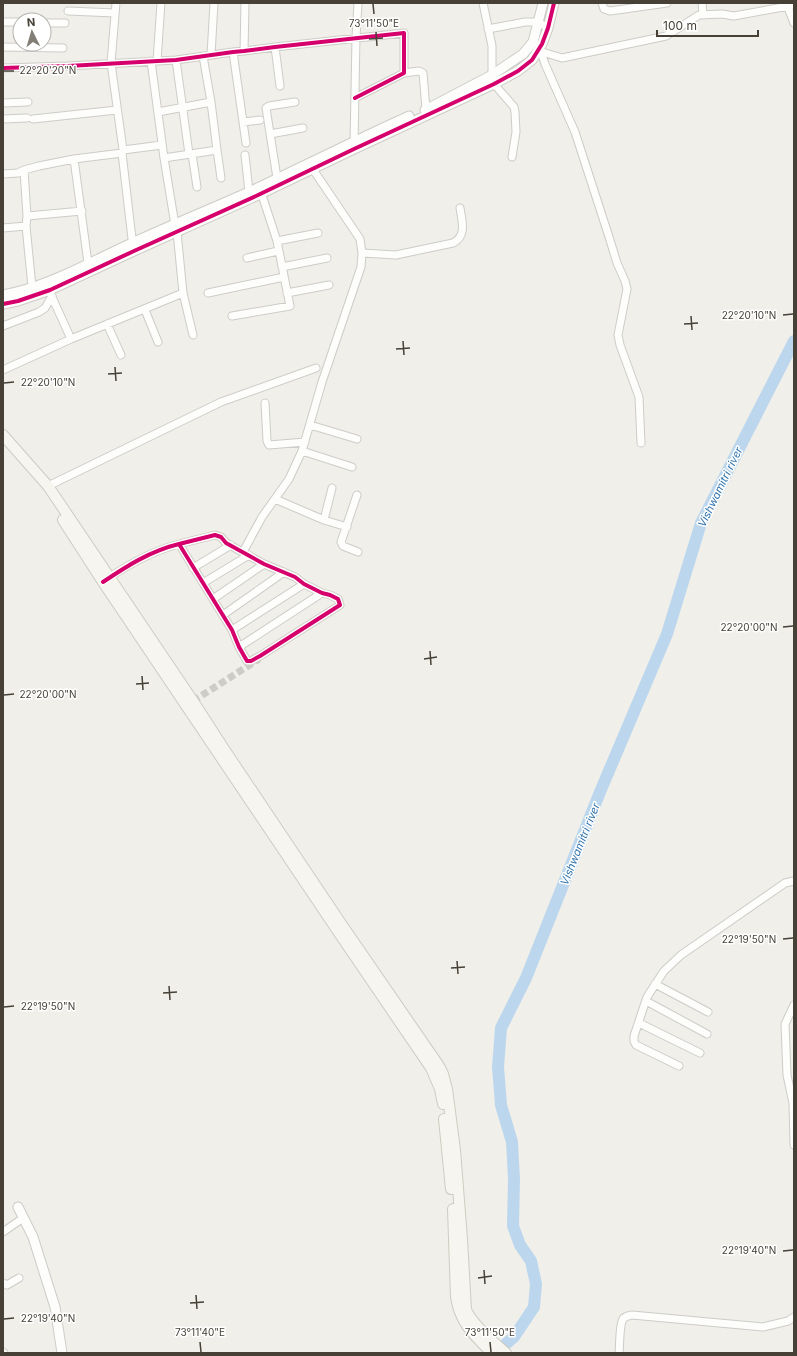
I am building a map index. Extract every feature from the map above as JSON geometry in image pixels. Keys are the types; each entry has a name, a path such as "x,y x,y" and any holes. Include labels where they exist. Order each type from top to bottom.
{"main road":[{"path":"3,435 48,489 106,580 337,930 431,1068 436,1078 442,1101 454,1216 456,1297 461,1316 473,1328 492,1353"},
{"path":"3,445 34,479 48,489"},
{"path":"473,1328 506,1353"}],"street":[{"path":"116,3 111,63 123,151 133,247"},
{"path":"161,3 154,61 158,112 176,229 183,293 194,335"},
{"path":"214,3 207,55 211,102 221,178"},
{"path":"244,51 245,3"},
{"path":"354,145 358,3"},
{"path":"484,3 492,46 492,75 494,84 514,106 516,132 512,157"},
{"path":"3,326 39,312 45,308 49,290 88,263 133,247 176,229 261,190 492,75 523,54 533,42 543,3"},
{"path":"354,145 494,84 518,71 532,60 539,52 548,28 554,3"},
{"path":"602,3 604,9 610,11 667,3"},
{"path":"702,3 703,14"},
{"path":"539,52 562,58 666,36 703,14 722,14 734,16 773,6 790,5 794,23"},
{"path":"68,12 115,12"},
{"path":"488,29 525,22 538,22 548,28"},
{"path":"52,23 65,23"},
{"path":"3,68 176,60 232,52 404,33 404,73"},
{"path":"3,47 63,48"},
{"path":"275,47 280,86"},
{"path":"232,52 246,143"},
{"path":"539,52 575,132 617,263 626,285 627,290 618,335 620,346 639,397 641,443"},
{"path":"176,60 182,107 197,187"},
{"path":"355,98 404,73 418,71 422,72 426,109"},
{"path":"3,103 28,102"},
{"path":"158,112 211,102"},
{"path":"277,178 266,108 269,106 295,102"},
{"path":"3,118 30,118 117,110"},
{"path":"243,122 260,120"},
{"path":"270,134 304,128"},
{"path":"3,174 18,173 24,170 74,159 162,145"},
{"path":"164,158 217,150"},
{"path":"245,155 249,192"},
{"path":"74,159 88,263"},
{"path":"176,229 249,192 261,190 277,178 310,166"},
{"path":"203,583 246,553 262,517 289,479 302,451 322,382 361,267 362,253 360,239 310,166"},
{"path":"24,170 27,216 26,226 32,287"},
{"path":"232,316 290,306 277,242 261,190"},
{"path":"362,253 396,255 453,243 459,239 463,233 460,208"},
{"path":"27,216 82,211"},
{"path":"3,228 26,226"},
{"path":"277,242 318,233"},
{"path":"3,304 49,290 133,247"},
{"path":"247,258 278,251"},
{"path":"282,267 327,258"},
{"path":"208,293 284,277"},
{"path":"287,293 329,285"},
{"path":"3,295 32,287 49,290"},
{"path":"49,290 71,339"},
{"path":"3,370 71,339 145,310 183,293"},
{"path":"145,310 158,342"},
{"path":"108,324 121,355"},
{"path":"48,489 221,402 316,368"},
{"path":"265,403 269,445 305,442"},
{"path":"310,425 357,439"},
{"path":"302,451 352,467"},
{"path":"324,520 332,488"},
{"path":"357,495 341,545 358,552"},
{"path":"275,499 324,520 346,527"},
{"path":"106,580 140,558 169,547 179,544 216,535 264,564 295,577 304,584 338,599 340,605 251,661 247,661 232,630 179,544"},
{"path":"193,568 231,545"},
{"path":"213,599 264,564"},
{"path":"223,615 284,572"},
{"path":"232,630 304,584"},
{"path":"239,647 322,593"},
{"path":"679,1066 636,1045 634,1041 634,1036 646,1001 655,984 664,971 681,955 785,883 794,881"},
{"path":"655,984 708,1012"},
{"path":"646,1001 707,1034"},
{"path":"794,1005 785,1024 790,1049 790,1075 794,1103 794,1145"},
{"path":"639,1023 700,1054"},
{"path":"18,1207 33,1237 56,1307 62,1353"},
{"path":"3,1232 23,1218"},
{"path":"3,1284 7,1285 19,1278"},
{"path":"619,1353 621,1324 623,1319 627,1316 632,1315 764,1327 788,1321 794,1317"}],"waterway":[{"name":"Vishwamitri river","path":"495,1353 514,1337 534,1307 536,1284 531,1261 520,1245 513,1226 514,1179 512,1142 501,1105 498,1067 501,1028 526,978 600,792 667,634 701,523 794,341"}],"tunnel":[{"path":"193,701 259,659"}],"cycle path":[{"path":"3,304 18,301 50,290 256,196 494,84 518,71 532,60 542,44 548,28 554,3"},
{"path":"3,68 176,60 275,47 404,33 404,73 355,98"},
{"path":"103,582 149,555 179,544 232,630 247,661 251,661 260,656 340,605 338,599 304,584 295,577 264,564 226,543 221,537 215,535 179,544"}]}
